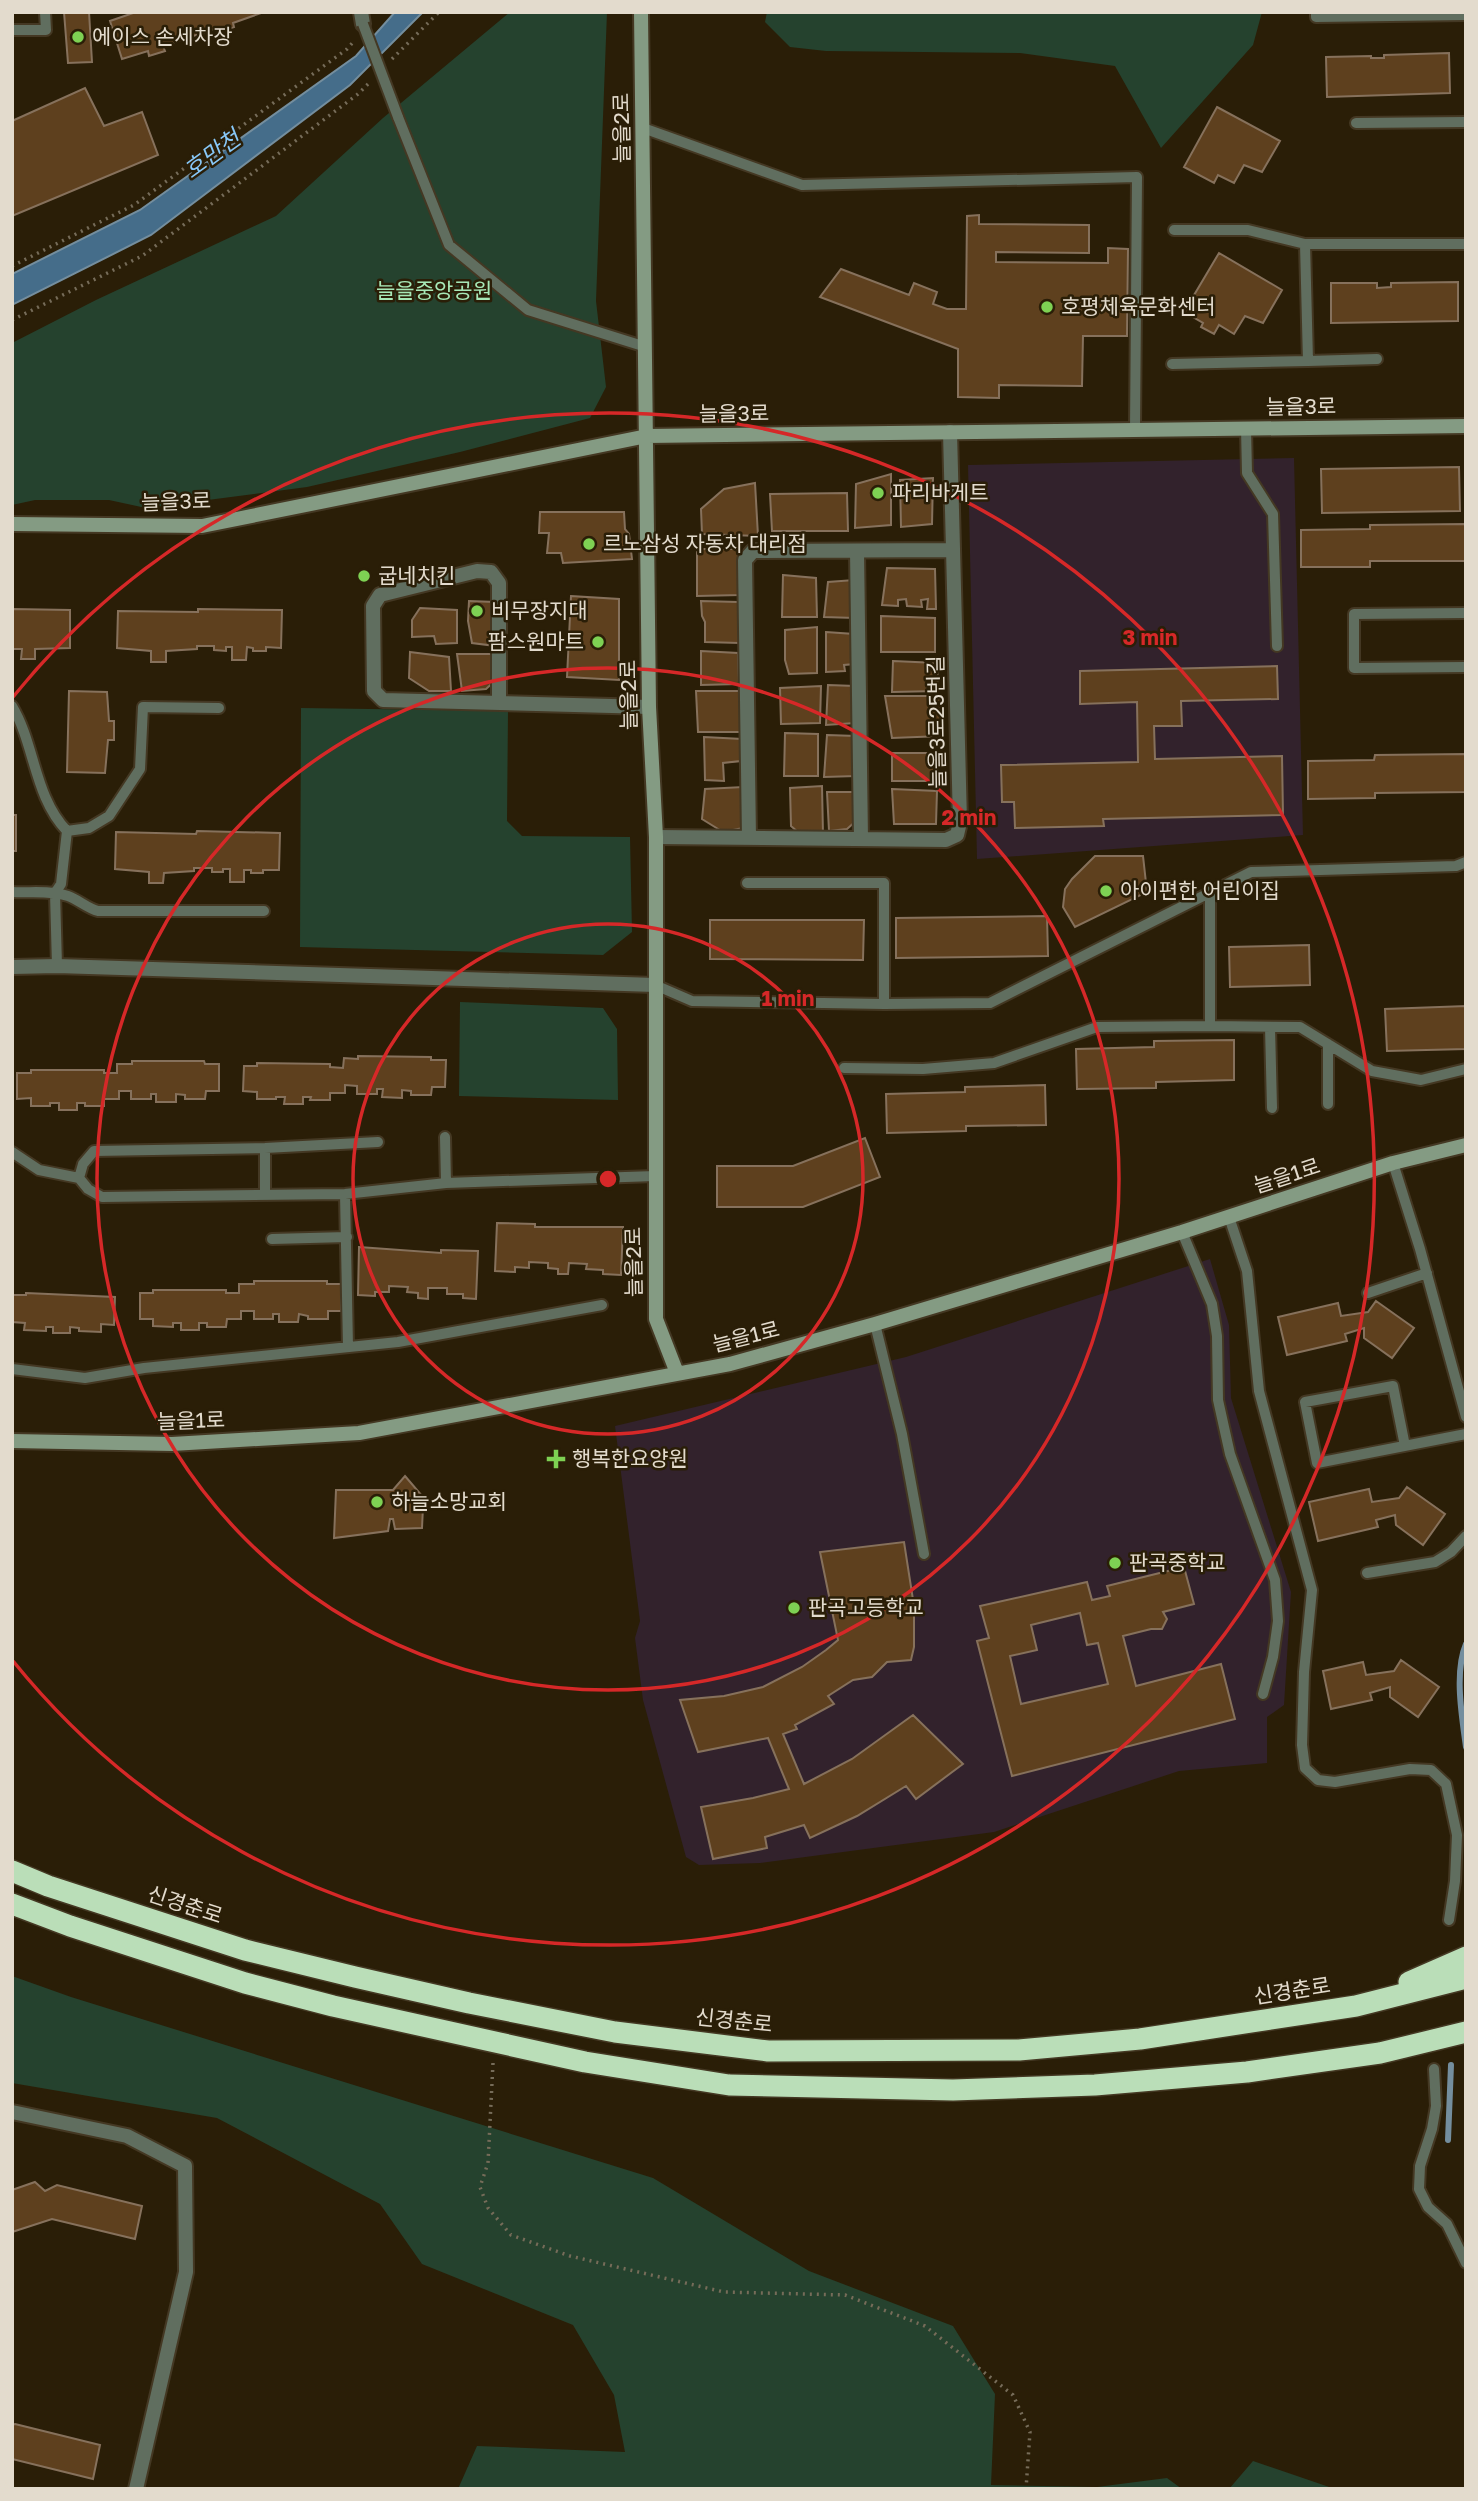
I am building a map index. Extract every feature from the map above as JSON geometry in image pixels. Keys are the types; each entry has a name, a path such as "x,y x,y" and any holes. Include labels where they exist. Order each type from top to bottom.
{"highway":[{"name":"신경춘로","path":"12,1871 48,1886 245,1950 355,1978 615,2032 768,2051 1019,2050 1140,2039 1356,2006 1466,1978"},
{"path":"12,1904 70,1926 245,1983 333,2006 585,2062 729,2085 953,2090 1095,2085 1247,2072 1380,2053 1466,2032"},
{"path":"1356,2006 1466,1957"}],"street":[{"name":"늘을2로","path":"641,12 649,707 656,837 656,1319 677,1373"},
{"name":"늘을3로","path":"12,524 202,526 647,436 1466,426"},
{"name":"늘을3로25번길","path":"656,837 946,840 957,835 960,821 950,432"},
{"path":"749,838 744,560 752,551 953,550"},
{"path":"857,551 861,839"},
{"path":"499,703 499,583 491,572 477,571 380,595 373,606 374,691 383,700 649,707"},
{"path":"12,967 57,966 655,985"},
{"name":"늘을1로","path":"12,1441 172,1444 359,1433 730,1364 875,1324 1182,1232 1393,1163 1466,1145"},
{"path":"12,2112 127,2137 185,2165 186,2272 136,2489"}],"lane":[{"path":"12,30 46,30 45,12"},
{"path":"1316,12 1316,18 1367,14 1466,15"},
{"path":"362,18 449,246 528,310 646,347"},
{"path":"1356,123 1466,122"},
{"path":"643,128 802,185 1137,177 1135,430"},
{"path":"1174,230 1248,230 1305,244 1466,244"},
{"path":"1305,244 1308,361"},
{"path":"1172,364 1377,359"},
{"path":"1246,428 1247,473 1273,514 1277,646"},
{"path":"1466,613 1354,614 1354,668 1466,667"},
{"path":"12,706 47,803 56,819 68,831"},
{"path":"68,831 89,828 109,816 140,769 143,707 219,708"},
{"path":"57,966 55,893 61,884 68,831"},
{"path":"655,985 692,1002 990,1003 1210,890 1251,872 1456,866 1466,862"},
{"path":"747,883 884,883 884,1004"},
{"path":"1210,890 1210,1026"},
{"path":"12,892 55,893 70,897 98,911 264,911"},
{"path":"844,1068 923,1069 994,1063 1097,1027 1210,1026 1300,1027 1372,1071 1409,1078 1421,1080 1466,1069"},
{"path":"1269,1027 1272,1108"},
{"path":"1328,1045 1328,1104"},
{"path":"445,1137 446,1183"},
{"path":"79,1178 83,1164 94,1151 265,1148 378,1142"},
{"path":"265,1148 265,1195"},
{"path":"12,1152 39,1171 79,1178 88,1189 102,1197 345,1194 446,1183 655,1176"},
{"path":"1393,1163 1462,1385 1466,1417"},
{"path":"345,1194 348,1347"},
{"path":"1229,1217 1247,1271 1259,1391 1312,1590 1304,1672 1302,1745 1305,1768 1318,1780 1335,1782 1410,1769 1431,1770 1446,1784 1457,1835 1455,1881 1449,1920"},
{"path":"1182,1232 1212,1304 1217,1336 1218,1399 1230,1454 1275,1580 1278,1621 1264,1694"},
{"path":"272,1239 347,1237"},
{"path":"1368,1293 1427,1273"},
{"path":"12,1369 85,1378 144,1368 398,1342 602,1305"},
{"path":"875,1324 902,1434 924,1554"},
{"path":"1405,1446 1393,1385 1306,1402 1317,1463 1405,1446 1466,1434"},
{"path":"1367,1573 1435,1562 1451,1552 1466,1536"},
{"path":"1434,2069 1436,2106 1432,2130 1420,2166 1419,2189 1427,2207 1447,2224 1466,2263"}],"path":[{"path":"385,66 439,12"},
{"path":"12,266 134,205 347,49 355,40"},
{"path":"12,320 142,256 358,94 376,75"},
{"path":"492,2041 493,2086 488,2163 480,2187 488,2208 511,2235 570,2256 724,2292 845,2295 925,2326 1013,2395 1030,2432 1026,2489"}],"shaded area":[{"path":"1294,458 1303,835 977,859 968,465"},
{"path":"1210,1259 1229,1325 1231,1398 1291,1592 1284,1705 1267,1717 1267,1763 1179,1771 994,1832 760,1863 699,1865 686,1857 643,1700 635,1638 640,1621 615,1426 906,1357"}],"green space":[{"name":"늘을중앙공원","path":"510,12 607,12 596,301 606,387 590,418 460,452 307,487 146,508 109,500 35,500 12,505 12,343 96,300 276,216 383,118"},
{"path":"767,12 1262,12 1253,45 1161,148 1115,66 1020,53 826,51 790,47 765,22"},
{"path":"301,708 508,711 507,821 522,836 630,837 632,932 603,955 300,947"},
{"path":"460,1002 603,1008 617,1029 618,1100 459,1096"},
{"path":"12,1976 71,1997 653,2178 809,2271 953,2326 995,2394 991,2485 1097,2487 1167,2478 1182,2489 458,2489 477,2446 625,2452 614,2395 573,2325 422,2264 380,2204 217,2118 12,2083"},
{"path":"1253,2461 1335,2489 1229,2489"}],"water":[{"name":"호만천","path":"395,12 423,12 350,85 151,235 12,305 12,274 140,210 356,56"}],"building":[{"name":"에이스 손세차장","path":"64,12 89,12 92,62 68,63"},
{"path":"136,12 264,12 233,23 234,27 218,32 217,28 163,46 165,51 149,56 148,51 122,59 110,21"},
{"path":"1449,53 1450,93 1327,97 1326,57 1384,58 1384,55"},
{"path":"85,88 104,126 142,112 158,155 12,216 12,121"},
{"path":"1217,107 1280,141 1262,172 1244,165 1234,183 1218,175 1214,183 1184,167"},
{"name":"호평체육문화센터","path":"979,215 979,224 1089,225 1089,253 996,252 996,262 1108,263 1108,248 1128,249 1127,336 1083,336 1082,386 999,385 999,398 958,397 958,349 820,297 841,269 909,295 914,283 937,292 933,304 947,309 966,309 967,216"},
{"path":"1219,253 1282,290 1263,323 1245,316 1234,334 1219,325 1214,334 1201,327 1203,323 1184,312"},
{"path":"1458,282 1458,321 1331,323 1331,283 1377,283 1377,288 1391,287 1391,283"},
{"path":"1459,467 1460,511 1322,513 1321,469"},
{"path":"891,474 891,525 855,528 856,484"},
{"path":"933,478 932,524 901,527 900,480"},
{"path":"755,483 758,536 702,534 701,509 724,489"},
{"path":"847,493 848,531 772,531 770,494"},
{"name":"르노삼성 자동차 대리점","path":"540,512 624,512 632,559 563,563 561,553 547,553 549,533 539,533"},
{"path":"1466,524 1466,561 1370,561 1370,567 1301,567 1301,530 1370,529 1370,525"},
{"path":"697,549 741,549 740,595 697,596"},
{"path":"887,568 935,569 936,609 927,609 928,599 921,600 922,607 907,606 906,599 898,600 898,606 882,605"},
{"path":"783,575 816,578 817,617 782,617"},
{"path":"854,580 855,618 824,617 828,582"},
{"path":"571,596 619,599 619,680 567,677"},
{"path":"469,601 495,602 496,646 472,643 468,621"},
{"path":"701,601 738,602 739,643 705,642"},
{"path":"420,608 457,610 457,643 436,644 434,636 412,637 412,620"},
{"path":"12,609 70,610 70,648 35,649 35,659 21,659 22,649 12,649"},
{"path":"198,609 282,610 281,648 266,647 266,651 253,651 253,648 247,647 246,660 232,660 232,647 226,647 226,651 214,650 214,646 197,646 197,649 166,651 166,662 151,662 151,651 117,648 118,611 198,612"},
{"path":"881,616 935,618 935,652 881,652"},
{"path":"817,627 817,673 789,674 785,660 785,630"},
{"path":"826,632 854,634 855,664 844,665 845,671 826,672"},
{"path":"701,651 738,653 739,684 701,685"},
{"path":"410,652 449,657 451,691 429,691 409,678"},
{"path":"457,654 494,654 497,679 486,689 462,691"},
{"path":"893,661 937,663 938,691 892,692"},
{"path":"1277,666 1278,699 1181,701 1182,726 1154,726 1155,759 1282,756 1283,815 1103,819 1104,826 1015,828 1014,802 1002,802 1001,765 1138,762 1137,702 1080,704 1080,671"},
{"path":"828,685 855,686 855,723 826,725"},
{"path":"821,686 820,723 781,724 780,688"},
{"path":"69,691 107,692 109,721 114,721 114,740 108,740 105,773 67,772"},
{"path":"696,691 741,691 742,732 698,732"},
{"path":"885,696 942,696 942,736 892,738"},
{"path":"785,733 818,734 818,776 784,776"},
{"path":"827,735 856,736 856,776 824,777"},
{"path":"704,737 742,739 741,761 723,763 724,781 705,780"},
{"path":"892,753 936,753 937,781 892,781"},
{"path":"1466,754 1466,792 1375,793 1375,798 1308,799 1308,761 1374,760 1375,755"},
{"path":"822,786 823,834 799,833 791,826 790,788"},
{"path":"743,787 743,828 723,832 702,819 705,789"},
{"path":"892,789 937,791 936,824 894,824"},
{"path":"827,792 858,792 857,820 847,829 829,831"},
{"path":"12,815 16,815 16,851 12,851"},
{"path":"197,831 280,833 279,870 251,873 251,870 244,870 244,882 230,882 230,869 212,872 212,868 194,868 194,871 164,873 163,883 149,883 149,872 115,869 116,832 196,834"},
{"name":"아이편한 어린이집","path":"1095,856 1143,856 1147,892 1075,927 1063,907 1065,889"},
{"path":"1047,916 1048,956 896,958 896,918"},
{"path":"710,920 864,920 863,960 710,959"},
{"path":"1309,945 1310,985 1230,987 1229,947"},
{"path":"1466,1006 1466,1049 1387,1051 1385,1009"},
{"path":"1234,1040 1234,1080 1156,1082 1156,1088 1077,1089 1076,1049 1154,1047 1154,1041"},
{"path":"358,1056 431,1057 431,1060 446,1060 445,1087 432,1087 431,1095 411,1095 411,1091 402,1090 402,1098 382,1097 383,1089 377,1089 377,1094 357,1094 357,1086 345,1085 345,1093 330,1093 330,1100 310,1100 311,1097 303,1097 303,1104 284,1104 285,1097 257,1099 257,1092 243,1091 244,1066 257,1066 257,1063 330,1064 330,1067 343,1068 344,1058 358,1059"},
{"path":"132,1061 204,1061 205,1064 219,1064 219,1091 206,1091 205,1099 185,1099 185,1095 176,1094 176,1102 156,1102 156,1094 151,1094 151,1099 131,1099 131,1091 119,1091 119,1099 104,1099 104,1106 77,1103 77,1110 59,1110 59,1103 31,1106 31,1098 17,1099 17,1073 31,1073 31,1070 104,1070 104,1073 117,1073 117,1064 132,1064"},
{"path":"1045,1085 1046,1125 966,1126 966,1131 887,1133 886,1094 965,1092 965,1087"},
{"path":"865,1138 880,1177 803,1207 717,1207 717,1166 793,1166"},
{"path":"497,1223 535,1224 535,1227 623,1227 621,1275 586,1269 587,1264 569,1263 568,1274 558,1274 558,1269 548,1268 548,1263 529,1262 529,1268 515,1267 515,1272 495,1271"},
{"path":"359,1247 441,1253 441,1250 478,1251 476,1299 463,1298 463,1294 447,1294 447,1288 428,1288 428,1299 418,1298 418,1293 407,1292 408,1287 389,1286 389,1292 375,1292 375,1296 358,1295"},
{"path":"254,1281 327,1281 327,1284 341,1284 341,1311 328,1311 328,1319 308,1319 308,1316 299,1314 298,1322 279,1322 279,1314 273,1314 273,1319 254,1319 254,1311 241,1311 241,1319 227,1319 226,1327 207,1327 207,1323 199,1323 199,1330 181,1330 181,1323 173,1323 173,1327 153,1326 153,1319 140,1319 140,1293 153,1293 153,1290 226,1290 226,1293 239,1293 239,1284 254,1284"},
{"path":"26,1293 115,1297 114,1325 101,1324 101,1332 79,1331 79,1328 70,1327 70,1333 53,1333 53,1327 46,1327 46,1331 24,1330 25,1323 12,1322 12,1295"},
{"path":"1376,1301 1414,1328 1392,1358 1364,1338 1364,1328 1345,1334 1347,1341 1287,1355 1278,1317 1338,1303 1341,1316 1368,1312"},
{"name":"하늘소망교회","path":"405,1476 423,1497 414,1508 423,1507 422,1528 395,1529 393,1519 390,1519 388,1531 334,1538 336,1490 393,1490"},
{"path":"1407,1487 1445,1514 1423,1545 1396,1525 1395,1515 1376,1520 1378,1527 1318,1541 1309,1502 1369,1489 1372,1502 1399,1498"},
{"name":"판곡고등학교","path":"904,1542 914,1606 914,1647 911,1660 887,1662 872,1677 853,1680 828,1696 834,1704 795,1725 797,1729 783,1734 804,1784 852,1759 913,1715 963,1764 916,1799 906,1786 857,1816 810,1838 804,1825 765,1837 767,1848 713,1859 701,1807 789,1789 768,1738 698,1752 680,1700 724,1696 763,1687 802,1667 838,1640 820,1552"},
{"path":"1184,1567 1194,1604 1163,1612 1167,1619 1162,1629 1123,1636 1136,1686 1221,1664 1235,1719 1012,1776 977,1641 989,1638 980,1606 1087,1582 1092,1600 1110,1596 1107,1586","holes":["1080,1613 1087,1645 1098,1643 1108,1684 1021,1704 1010,1656 1037,1650 1031,1625"]},
{"path":"1401,1660 1439,1687 1418,1717 1390,1697 1390,1687 1370,1693 1372,1700 1331,1709 1323,1671 1363,1662 1366,1675 1394,1671"},
{"path":"35,2182 45,2191 57,2185 142,2206 135,2239 52,2219 12,2232 12,2190"},
{"path":"12,2425 100,2445 93,2479 12,2459"}],"waterway":[{"path":"1466,1644 1460,1668 1461,1709 1466,1747"},
{"path":"1448,2140 1451,2065"}],"place":[{"name":"에이스 손세차장","path":"78,37"},
{"name":"호평체육문화센터","path":"1047,307"},
{"name":"파리바게트","path":"878,493"},
{"name":"르노삼성 자동차 대리점","path":"589,544"},
{"name":"굽네치킨","path":"364,576"},
{"name":"비무장지대","path":"477,611"},
{"name":"팜스원마트","path":"598,642"},
{"name":"아이편한 어린이집","path":"1106,891"},
{"name":"행복한요양원","path":"556,1459"},
{"name":"하늘소망교회","path":"377,1502"},
{"name":"판곡중학교","path":"1115,1563"},
{"name":"판곡고등학교","path":"794,1608"}]}
